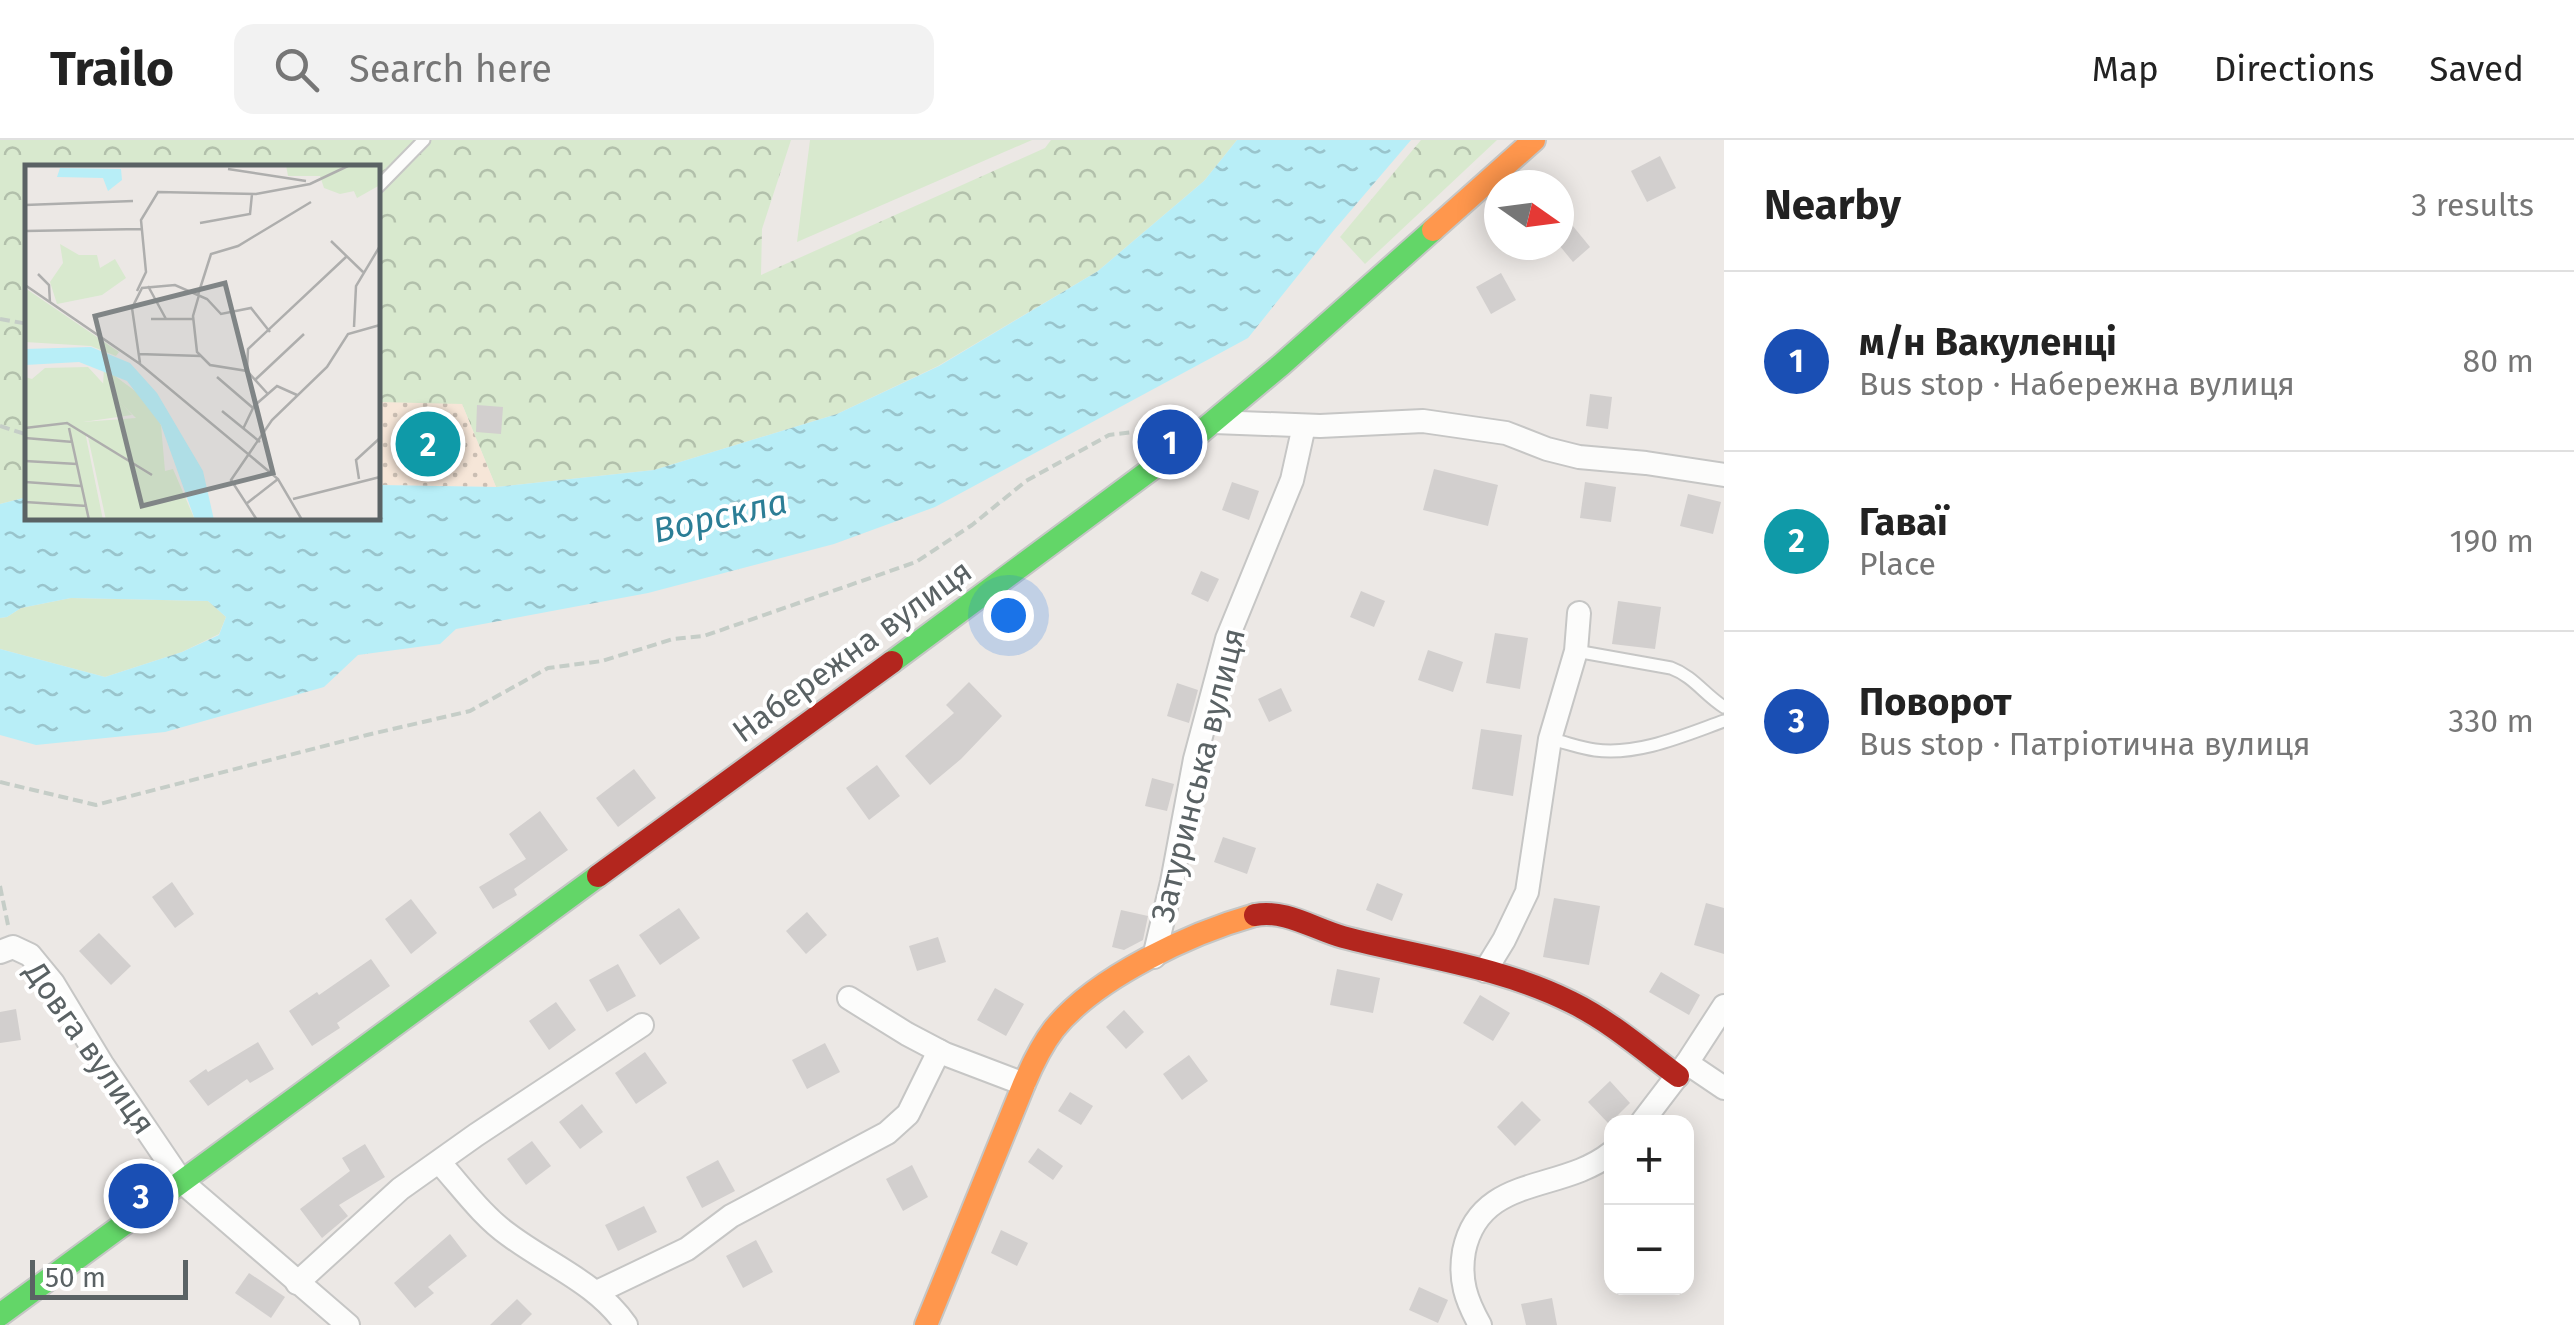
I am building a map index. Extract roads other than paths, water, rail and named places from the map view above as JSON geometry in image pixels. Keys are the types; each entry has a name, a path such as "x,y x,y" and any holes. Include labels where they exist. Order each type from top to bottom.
{"street":[{"name":"Набережна вулиця","path":"0,1315 907,652 1205,429 1534,140"},
{"path":"1205,429 1423,420 1506,433 1579,457 1724,475"},
{"name":"Затуринська вулиця","path":"1154,957 1195,758 1218,669 1292,480 1304,426"},
{"path":"1485,971 1527,892 1550,738 1576,651 1579,614"},
{"path":"926,1325 1024,1084 1060,1021 1087,997 1154,957 1196,935 1262,913 1516,978 1573,1002 1682,1070 1724,1088"},
{"name":"Довга вулиця","path":"6,950 30,955 54,984 102,1064 182,1182 348,1325"},
{"path":"850,998 939,1051 1024,1084"},
{"path":"1647,1115 1724,1006"},
{"path":"297,1282 400,1189 642,1026"},
{"path":"597,1292 687,1249 731,1216 887,1134 908,1114 939,1051"},
{"path":"1480,1325 1462,1288 1462,1262 1466,1242 1484,1209 1501,1198 1577,1172 1604,1157"},
{"path":"439,1162 492,1221 597,1292 626,1325"}],"lane":[{"path":"380,185 424,140"},
{"path":"1576,651 1671,668 1684,673 1724,707"},
{"path":"1550,738 1598,750 1624,750 1656,744 1724,720"}],"water":[{"name":"Ворскла","path":"1237,140 1411,140 1248,338 935,507 834,544 648,593 456,629 440,644 358,655 324,687 165,732 36,745 0,735 0,649 105,677 182,652 219,635 226,617 208,601 71,598 21,608 0,618 0,504 25,498 25,520 380,520 380,485 497,487 654,470 837,414 939,366 1098,271 1204,181"}],"place":[{"name":"м/н Вакуленці","path":"1170,442"},
{"name":"Гаваї","path":"428,444"},
{"name":"Поворот","path":"141,1196"}]}
